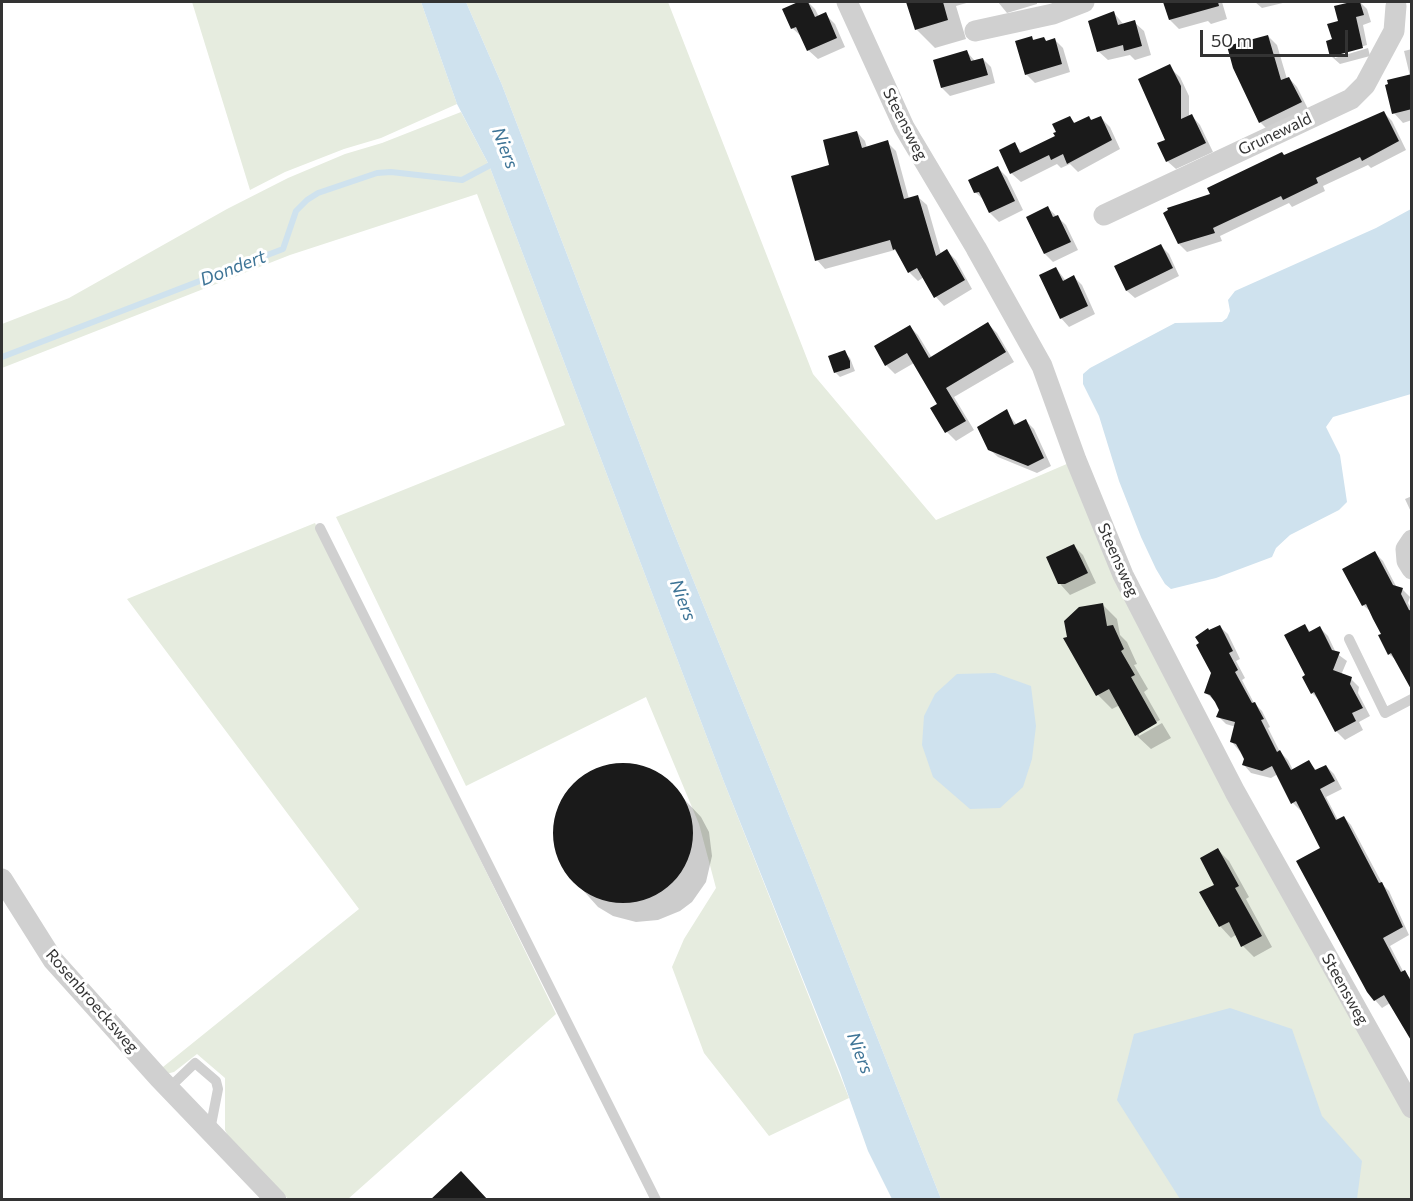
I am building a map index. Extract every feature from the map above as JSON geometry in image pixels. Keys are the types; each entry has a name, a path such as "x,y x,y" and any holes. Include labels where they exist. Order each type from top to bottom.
{"street":[{"name":"Steensweg","path":"847,2 904,127 976,248 1042,366 1076,460 1128,585 1235,792 1412,1108"},
{"path":"975,31 1053,14 1084,2"},
{"name":"Grunewald","path":"1104,215 1351,99 1365,85 1394,31 1400,4"},
{"path":"1412,540 1406,549 1407,561 1412,569"},
{"name":"Rosenbroecksweg","path":"2,879 53,960 169,1088 276,1200"}],"lane":[{"path":"320,528 656,1200"},
{"path":"1349,639 1385,713 1412,699"},
{"path":"169,1088 195,1063 216,1081 218,1089 210,1131"}],"shaded area":[{"path":"192,2 421,2 457,104 381,138 344,149 285,172 250,190"},
{"path":"466,2 668,2 813,374 936,520 1076,460 1123,575 1411,1108 1411,1199 941,1199 810,867 670,523 502,85"},
{"path":"461,112 489,165 724,782 849,1098 769,1136 704,1053 672,967 684,939 716,888 699,824 646,697 466,786 336,517 565,425 477,194 290,255 2,368 2,324 69,298 227,209 288,178 345,154 382,143"},
{"path":"315,523 556,1014 348,1199 288,1199 229,1138 225,1130 225,1078 197,1054 174,1072 162,1075 158,1071 359,909 127,599"}],"water":[{"name":"Niers","path":"421,2 466,2 502,85 670,523 810,867 941,1199 892,1199 868,1151 840,1072 724,782 489,165 457,104"},
{"path":"1411,209 1411,394 1333,417 1326,427 1340,455 1347,502 1339,510 1290,535 1276,548 1272,557 1216,578 1171,589 1156,569 1141,537 1119,481 1099,416 1083,384 1083,374 1090,368 1175,323 1222,322 1230,311 1228,300 1235,291 1376,228"},
{"path":"995,673 1031,686 1036,726 1032,759 1023,787 1000,808 970,809 933,777 922,745 924,716 935,694 957,674"},
{"path":"1230,1008 1292,1029 1322,1116 1362,1161 1357,1199 1180,1199 1117,1100 1134,1034"}],"building":[{"path":"798,2 808,2 815,17 826,12 837,38 807,51 796,27 791,29 782,9"},
{"path":"906,2 943,2 948,20 915,30"},
{"path":"1163,2 1218,2 1219,6 1169,20"},
{"path":"1360,2 1364,15 1356,17 1363,48 1330,57 1326,41 1332,39 1327,24 1338,21 1334,6"},
{"path":"1114,11 1118,25 1135,20 1142,46 1124,51 1123,45 1097,52 1088,21"},
{"path":"1268,35 1281,80 1289,77 1302,102 1259,123 1233,68 1227,46"},
{"path":"1032,36 1033,40 1044,37 1046,41 1055,38 1062,64 1025,75 1015,41"},
{"path":"967,50 971,61 983,58 988,75 941,88 933,60"},
{"path":"1170,64 1181,86 1181,119 1192,114 1206,143 1166,162 1157,143 1165,140 1138,79"},
{"path":"1412,74 1412,109 1392,114 1385,85 1388,84 1387,80"},
{"path":"1384,111 1399,141 1362,161 1360,157 1316,178 1318,183 1283,200 1281,196 1213,228 1215,233 1178,244 1163,213 1168,210 1167,208 1210,194 1207,188 1282,152 1284,155"},
{"path":"1070,116 1074,123 1089,116 1091,120 1101,116 1112,140 1067,164 1063,154 1051,160 1049,155 1010,174 999,150 1015,142 1020,153 1055,136 1053,133 1056,132 1052,124"},
{"path":"857,131 862,148 888,140 904,199 918,195 936,256 947,249 965,280 934,298 917,268 908,273 895,249 893,250 890,240 815,261 791,176 829,165 823,140"},
{"path":"998,166 1015,201 989,213 979,192 974,193 968,180"},
{"path":"1048,206 1053,217 1058,215 1071,242 1044,254 1026,217"},
{"path":"1161,244 1173,268 1126,291 1114,266"},
{"path":"1056,267 1063,281 1074,275 1088,306 1060,319 1039,275"},
{"path":"988,322 1006,352 946,388 966,421 945,433 930,408 937,404 907,353 885,366 874,346 910,325 929,358"},
{"path":"845,350 850,361 850,368 834,373 828,356"},
{"path":"1007,409 1014,425 1026,419 1044,458 1028,466 988,450 977,427"},
{"path":"1074,544 1088,573 1065,584 1058,584 1046,557"},
{"path":"1375,551 1393,585 1403,588 1401,594 1409,610 1412,611 1412,691 1391,653 1388,655 1378,635 1381,634 1366,604 1362,606 1342,569"},
{"path":"1103,603 1107,626 1113,625 1124,649 1121,651 1135,675 1131,677 1157,723 1135,736 1109,689 1096,696 1063,638 1067,637 1064,621 1079,607"},
{"path":"1305,624 1309,632 1320,626 1332,650 1340,652 1333,670 1352,677 1350,684 1363,708 1352,713 1356,721 1335,732 1314,692 1311,694 1302,677 1305,675 1284,635"},
{"path":"1220,625 1233,651 1229,653 1238,670 1235,672 1252,703 1255,702 1264,719 1261,720 1277,752 1280,750 1291,770 1309,760 1315,770 1326,765 1335,781 1320,789 1336,820 1344,816 1379,883 1382,882 1403,927 1383,938 1401,972 1405,970 1412,983 1412,1042 1384,995 1374,1001 1367,992 1296,861 1320,848 1296,801 1291,804 1272,766 1262,771 1242,765 1244,759 1240,751 1236,744 1230,742 1235,722 1216,717 1219,710 1215,702 1210,695 1204,693 1211,673 1196,645 1199,643 1195,637 1208,628 1209,630"},
{"path":"623,763 650,768 672,784 688,806 693,833 688,860 672,882 650,898 623,903 596,898 574,882 558,860 553,833 558,806 574,784 596,768"},
{"path":"1218,848 1239,886 1235,888 1262,936 1241,947 1229,922 1219,927 1199,892 1214,885 1200,858"},
{"path":"461,1171 488,1200 430,1200"}],"waterway":[{"name":"Dondert","path":"2,357 283,249 296,211 318,193 377,173 391,172 462,180 494,163"}]}
